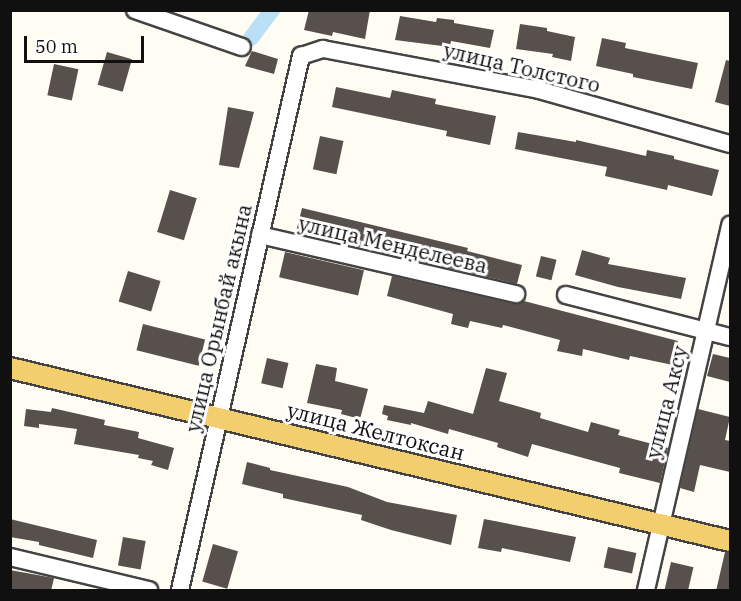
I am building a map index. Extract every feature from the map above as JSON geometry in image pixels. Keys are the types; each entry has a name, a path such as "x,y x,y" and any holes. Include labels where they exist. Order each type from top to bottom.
{"main road":[{"name":"улица Желтоксан","path":"10,368 730,541"}],"street":[{"path":"135,10 242,47"},
{"name":"улица Толстого","path":"301,56 323,49 539,90 730,144"},
{"name":"улица Орынбай акына","path":"180,591 301,56"},
{"name":"улица Аксу","path":"645,591 730,225"},
{"name":"улица Менделеева","path":"260,235 516,294"},
{"path":"566,295 730,337"},
{"path":"10,557 149,591"}],"building":[{"path":"309,10 370,10 365,39 333,32 332,36 304,30"},
{"path":"400,16 436,22 437,18 454,20 454,23 494,30 490,48 451,41 450,47 395,40"},
{"path":"520,24 547,28 547,31 575,37 571,61 552,57 553,54 516,49"},
{"path":"602,38 626,43 625,48 698,63 692,89 633,77 633,74 596,66"},
{"path":"252,51 278,59 274,74 245,66"},
{"path":"107,52 132,59 123,92 98,85"},
{"path":"726,60 730,61 730,106 715,102"},
{"path":"54,64 78,69 72,100 47,95"},
{"path":"336,87 390,98 392,90 436,99 435,104 496,116 490,145 446,136 447,131 332,107"},
{"path":"228,107 254,112 239,168 219,165"},
{"path":"518,132 576,142 576,140 646,156 647,150 719,170 712,196 668,185 667,190 605,176 607,167 515,149"},
{"path":"320,136 343,141 336,174 313,169"},
{"path":"170,190 197,198 184,240 157,232"},
{"path":"302,208 468,248 467,251 522,265 517,284 296,232"},
{"path":"582,250 610,258 608,264 686,278 681,299 618,287 575,275"},
{"path":"285,252 364,270 358,296 279,277"},
{"path":"541,256 557,260 551,280 536,276"},
{"path":"128,271 161,281 151,312 119,302"},
{"path":"392,276 514,304 524,301 678,341 673,365 630,356 629,360 583,349 582,356 557,351 560,340 503,325 502,328 470,321 468,328 451,324 453,314 387,296"},
{"path":"143,324 205,339 199,366 136,350"},
{"path":"713,354 730,358 730,382 707,376"},
{"path":"267,358 288,363 283,388 261,383"},
{"path":"316,364 337,368 335,381 368,389 360,419 341,414 342,410 307,403"},
{"path":"486,368 507,373 499,401 541,413 540,418 588,432 591,422 620,430 618,435 668,448 660,483 619,473 620,468 532,444 528,457 497,447 498,443 449,429 448,434 411,423 411,425 387,420 388,416 382,414 384,405 424,413 428,401 473,414"},
{"path":"52,408 105,420 104,425 139,432 138,438 174,448 168,470 151,465 153,461 138,458 139,455 74,444 77,429 39,424 39,428 24,426 26,409 51,412"},
{"path":"698,409 730,417 725,440 730,441 730,472 700,465 694,492 680,488"},
{"path":"247,462 270,468 270,470 348,487 387,502 457,515 451,545 361,520 362,515 283,498 283,494 242,484"},
{"path":"10,519 97,540 93,558 39,545 39,542 10,537"},
{"path":"484,519 576,537 570,562 502,548 501,552 478,548"},
{"path":"123,537 146,541 141,570 118,566"},
{"path":"213,544 238,551 227,589 202,581"},
{"path":"608,547 636,553 632,574 604,568"},
{"path":"725,552 730,553 730,591 716,591"},
{"path":"671,562 693,567 688,590 665,589"},
{"path":"10,570 54,578 51,591 10,591"}],"waterway":[{"path":"251,38 272,10"}]}
